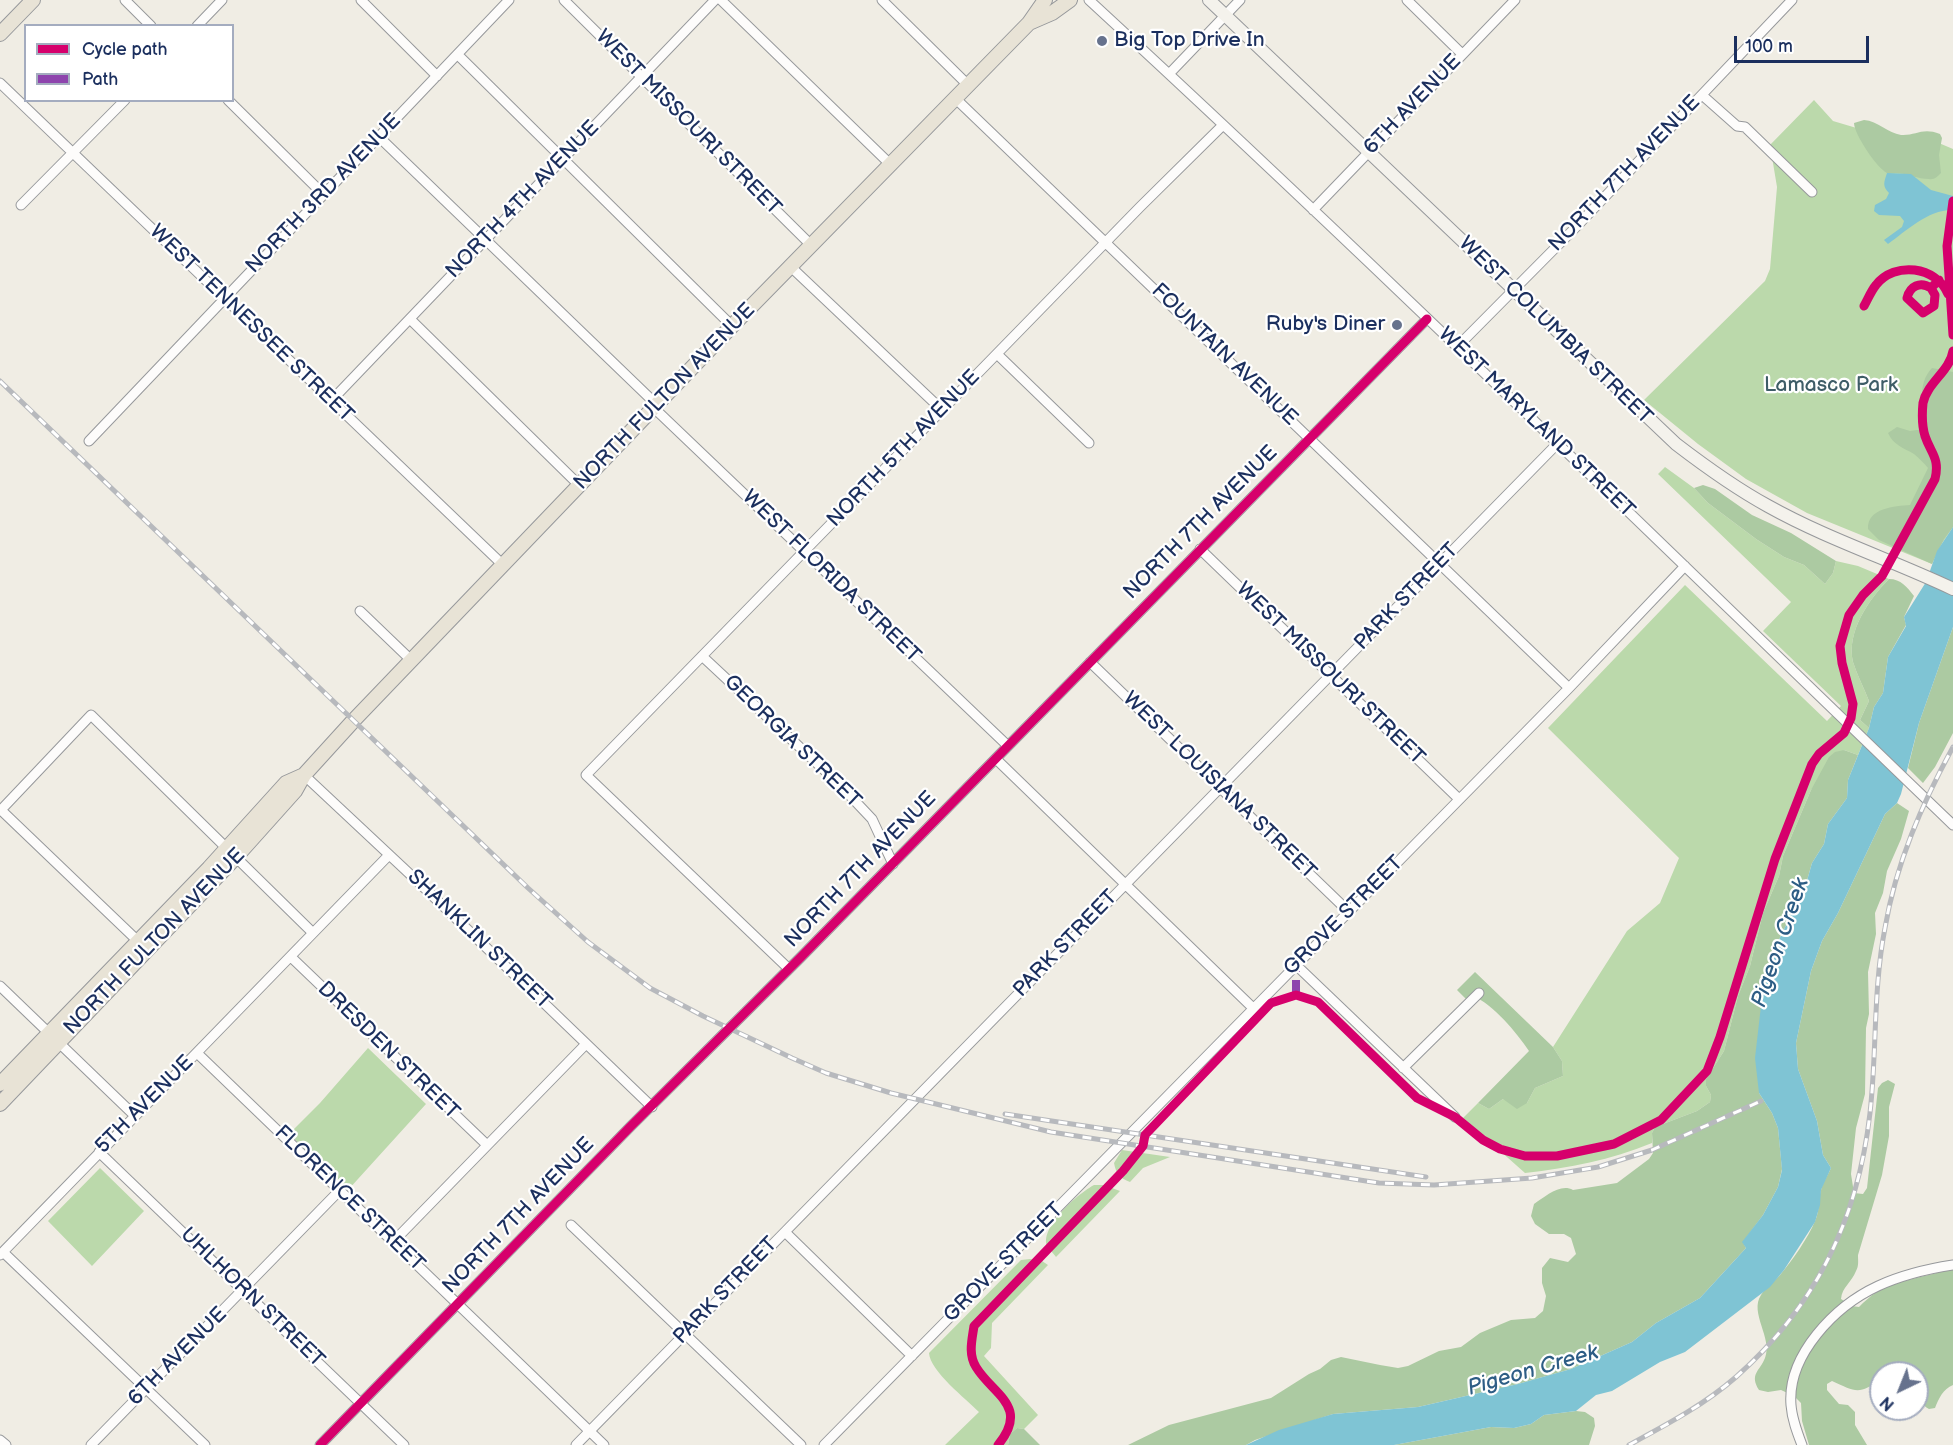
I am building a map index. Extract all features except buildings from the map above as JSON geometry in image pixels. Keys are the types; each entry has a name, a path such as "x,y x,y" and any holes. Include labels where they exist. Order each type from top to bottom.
{"main road":[{"path":"0,34 33,0"},
{"name":"NORTH FULTON AVENUE","path":"1029,23 1052,13 1070,0"},
{"name":"WEST COLUMBIA STREET","path":"1209,0 1660,431 1707,468 1768,507 1856,548 1953,589"},
{"name":"NORTH FULTON AVENUE","path":"0,1104 55,1038 295,790 304,775 411,660 732,326 1029,23 1043,1"},
{"name":"NORTH FULTON AVENUE","path":"0,1084 55,1038"}],"street":[{"path":"125,0 149,24"},
{"path":"199,24 222,0"},
{"path":"361,0 437,76"},
{"name":"NORTH 3RD AVENUE","path":"89,441 509,0"},
{"name":"WEST MISSOURI STREET","path":"564,0 812,246"},
{"name":"NORTH 4TH AVENUE","path":"331,401 715,0"},
{"path":"721,0 891,165"},
{"path":"882,0 968,85"},
{"name":"WEST MARYLAND STREET","path":"1089,0 1313,210 1953,825"},
{"path":"1169,74 1240,0"},
{"path":"1407,0 1462,54"},
{"name":"6TH AVENUE","path":"1313,210 1515,0"},
{"name":"NORTH 7TH AVENUE","path":"1456,348 1578,225 1792,0"},
{"path":"458,54 732,326"},
{"name":"WEST TENNESSEE STREET","path":"0,83 503,565"},
{"path":"1702,95 1737,126 1745,128 1812,192"},
{"name":"FOUNTAIN AVENUE","path":"956,99 1569,688"},
{"path":"21,204 123,102"},
{"path":"230,102 323,194"},
{"name":"NORTH 5TH AVENUE","path":"789,969 586,775 1140,207 1223,125"},
{"name":"WEST FLORIDA STREET","path":"379,137 804,552 1008,746"},
{"path":"791,267 942,410"},
{"path":"410,319 579,485"},
{"name":"NORTH 7TH AVENUE","path":"320,1445 1427,319"},
{"path":"997,354 1089,443"},
{"name":"PARK STREET","path":"576,1445 1557,444"},
{"name":"WEST MISSOURI STREET","path":"1200,549 1459,799"},
{"name":"GROVE STREET","path":"824,1445 1569,688 1685,566"},
{"path":"360,611 411,660"},
{"name":"GEORGIA STREET","path":"702,656 837,782 872,819 893,864"},
{"name":"WEST LOUISIANA STREET","path":"1090,662 1348,911"},
{"path":"143,946 1,810 91,715 314,933"},
{"path":"996,759 1253,1008"},
{"name":"SHANKLIN STREET","path":"304,775 652,1107"},
{"path":"291,957 389,855"},
{"name":"5TH AVENUE","path":"2,1253 134,1115 291,957"},
{"name":"DRESDEN STREET","path":"291,957 486,1144"},
{"path":"1296,965 1455,1117"},
{"path":"0,986 134,1115"},
{"path":"1403,1068 1479,993"},
{"path":"394,1241 486,1144 586,1044"},
{"name":"FLORENCE STREET","path":"197,1053 604,1445"},
{"name":"UHLHORN STREET","path":"99,1152 405,1445"},
{"name":"6TH AVENUE","path":"91,1445 339,1191"},
{"path":"572,1225 801,1445"},
{"path":"785,1232 912,1356"},
{"path":"2,1253 205,1445"},
{"path":"1802,1445 1793,1416 1791,1396 1799,1361 1812,1339 1845,1308 1876,1287 1914,1272 1953,1265"},
{"path":"0,1440 6,1445"}],"green space":[{"name":"Lamasco Park","path":"1814,100 1833,121 1907,143 1927,138 1953,149 1953,527 1937,551 1932,564 1807,513 1746,479 1644,400 1765,281 1770,269 1777,187 1770,145"},
{"path":"1864,120 1874,122 1901,135 1928,131 1940,134 1942,138 1939,155 1941,173 1931,179 1887,173 1872,158 1858,135 1854,123"},
{"path":"1932,368 1953,372 1953,527 1944,539 1932,564 1879,540 1868,529 1869,522 1877,512 1890,507 1910,505 1928,468 1914,454 1896,443 1888,433 1897,427 1910,431 1924,429 1927,425 1922,395 1924,381"},
{"path":"1665,467 1756,539 1784,557 1804,565 1825,584 1833,573 1836,561 1858,566 1889,579 1867,606 1853,639 1853,662 1869,701 1860,720 1869,728 1858,755 1844,750 1811,790 1783,856 1779,876 1763,913 1750,966 1738,996 1724,1051 1706,1079 1706,1086 1711,1095 1710,1102 1697,1111 1655,1127 1652,1133 1652,1143 1590,1162 1525,1173 1463,1118 1478,1103 1489,1109 1503,1099 1527,1103 1535,1088 1563,1076 1562,1061 1553,1047 1627,931 1660,903 1679,858 1548,728 1685,585 1827,721 1841,706 1763,631 1791,602 1658,474"},
{"path":"1703,485 1715,489 1752,515 1791,533 1836,561 1833,573 1825,584 1804,565 1784,557 1756,539 1708,503 1694,488"},
{"path":"1889,579 1900,582 1914,596 1904,617 1906,625 1888,657 1883,693 1874,707 1869,728 1860,720 1869,701 1853,662 1853,639 1867,606"},
{"path":"1953,627 1953,733 1935,767 1923,783 1908,768 1919,723"},
{"path":"1844,750 1858,755 1848,780 1847,798 1828,824 1824,844 1812,863 1806,884 1773,952 1759,1093 1772,1113 1778,1128 1782,1169 1778,1187 1763,1215 1743,1242 1746,1248 1700,1298 1656,1323 1632,1342 1571,1369 1518,1384 1418,1407 1333,1414 1246,1445 1128,1445 1169,1425 1271,1398 1331,1360 1341,1357 1398,1368 1408,1366 1439,1351 1461,1347 1480,1333 1511,1320 1535,1318 1543,1311 1546,1296 1542,1283 1542,1268 1550,1258 1568,1262 1576,1254 1571,1238 1564,1234 1549,1234 1535,1224 1531,1216 1534,1204 1563,1188 1573,1190 1617,1183 1649,1159 1653,1153 1652,1133 1655,1127 1697,1111 1710,1102 1711,1095 1706,1086 1706,1079 1724,1051 1738,996 1750,966 1763,913 1779,876 1783,856 1811,790 1829,757 1835,752"},
{"path":"1897,803 1909,811 1901,839 1887,871 1883,893 1875,913 1876,934 1868,972 1869,1014 1866,1028 1865,1094 1856,1128 1851,1174 1854,1193 1863,1194 1867,1188 1878,1088 1888,1080 1895,1084 1889,1107 1889,1136 1882,1175 1858,1255 1858,1267 1843,1291 1841,1299 1852,1306 1859,1307 1872,1295 1886,1288 1953,1268 1953,1385 1944,1391 1935,1408 1929,1409 1929,1361 1869,1361 1869,1387 1867,1388 1857,1390 1847,1388 1832,1381 1827,1384 1827,1390 1839,1404 1848,1405 1855,1412 1855,1425 1867,1445 1809,1445 1802,1421 1801,1403 1794,1396 1781,1390 1768,1392 1759,1390 1756,1385 1755,1376 1767,1350 1759,1318 1758,1302 1763,1292 1778,1278 1808,1235 1817,1217 1822,1187 1831,1168 1823,1155 1817,1121 1798,1069 1796,1043 1811,971 1822,941 1838,913 1885,814"},
{"path":"1475,972 1553,1047 1562,1061 1563,1076 1535,1088 1527,1103 1517,1109 1503,1099 1489,1109 1478,1103 1529,1051 1511,1028 1488,1005 1473,996 1466,999 1457,990"},
{"path":"368,1048 426,1104 348,1190 289,1134 320,1103"},
{"path":"1122,1150 1170,1157 1143,1168 1130,1182 1117,1173 1114,1163"},
{"path":"100,1168 144,1211 92,1266 48,1221"},
{"path":"1094,1185 1104,1185 1120,1191 1056,1257 1047,1246 1046,1238 1049,1229 1062,1211"},
{"path":"1021,1260 1042,1261 1048,1265 992,1323 991,1348 984,1356 1038,1415 1024,1429 1017,1428 1010,1434 1008,1445 945,1445 979,1412 935,1368 929,1353"},
{"path":"1585,1412 1594,1418 1595,1426 1589,1445 1394,1445 1491,1427 1514,1428 1531,1424 1544,1415"},
{"path":"1017,1428 1024,1429 1040,1445 1008,1445 1010,1434"}],"water":[{"path":"1887,173 1911,174 1931,190 1953,196 1953,210 1927,217 1888,244 1884,240 1902,227 1904,221 1900,216 1879,215 1874,211 1875,205 1886,199 1889,193 1884,184"},
{"name":"Pigeon Creek","path":"1953,527 1953,627 1919,723 1901,794 1897,803 1885,814 1838,913 1822,941 1811,971 1796,1043 1798,1069 1817,1121 1823,1155 1831,1168 1821,1190 1815,1222 1784,1270 1770,1287 1685,1352 1660,1362 1612,1391 1596,1395 1576,1411 1544,1415 1531,1424 1514,1428 1491,1427 1394,1445 1246,1445 1279,1430 1333,1414 1418,1407 1571,1369 1632,1342 1656,1323 1700,1298 1746,1248 1742,1242 1763,1215 1778,1187 1782,1170 1778,1128 1772,1113 1759,1093 1755,1058 1762,997 1773,952 1806,884 1812,863 1824,844 1828,824 1847,798 1848,780 1869,728 1874,707 1883,693 1888,657 1906,626 1904,617 1926,582 1937,551"}],"railway":[{"path":"0,381 528,888 588,942 650,988 703,1016 826,1073 891,1093 1051,1132 1379,1183 1434,1185 1532,1178 1598,1167 1652,1150 1761,1101"},
{"path":"1629,1445 1698,1406 1736,1377 1789,1321 1828,1258 1855,1189 1864,1152 1872,1090 1881,951 1890,904 1912,834 1953,747"},
{"path":"1005,1114 1426,1177"}],"marked path":[{"path":"1296,965 1296,995"}],"cycle path":[{"path":"1953,201 1947,246 1953,335"},
{"path":"1864,306 1874,287 1884,277 1904,270 1915,270 1934,277 1948,294"},
{"path":"1931,288 1935,295 1934,306 1923,313 1907,298 1908,294 1916,286 1923,285 1931,288 1939,280"},
{"path":"320,1445 631,1126 800,958 1427,319"},
{"path":"998,1445 1007,1432 1010,1411 976,1367 971,1347 974,1326 1123,1171 1143,1146 1145,1135 1271,1003 1296,995 1318,1002 1417,1098 1455,1117 1483,1140 1500,1149 1525,1156 1557,1156 1614,1144 1661,1120 1707,1071 1720,1037 1775,859 1812,764 1819,754 1844,733 1851,718 1853,704 1840,646 1849,615 1863,595 1882,576 1935,479 1936,461 1923,428 1923,403 1929,389 1948,365 1953,351"}],"place":[{"name":"Big Top Drive In","path":"1102,41"},
{"name":"Ruby's Diner","path":"1397,325"}]}
